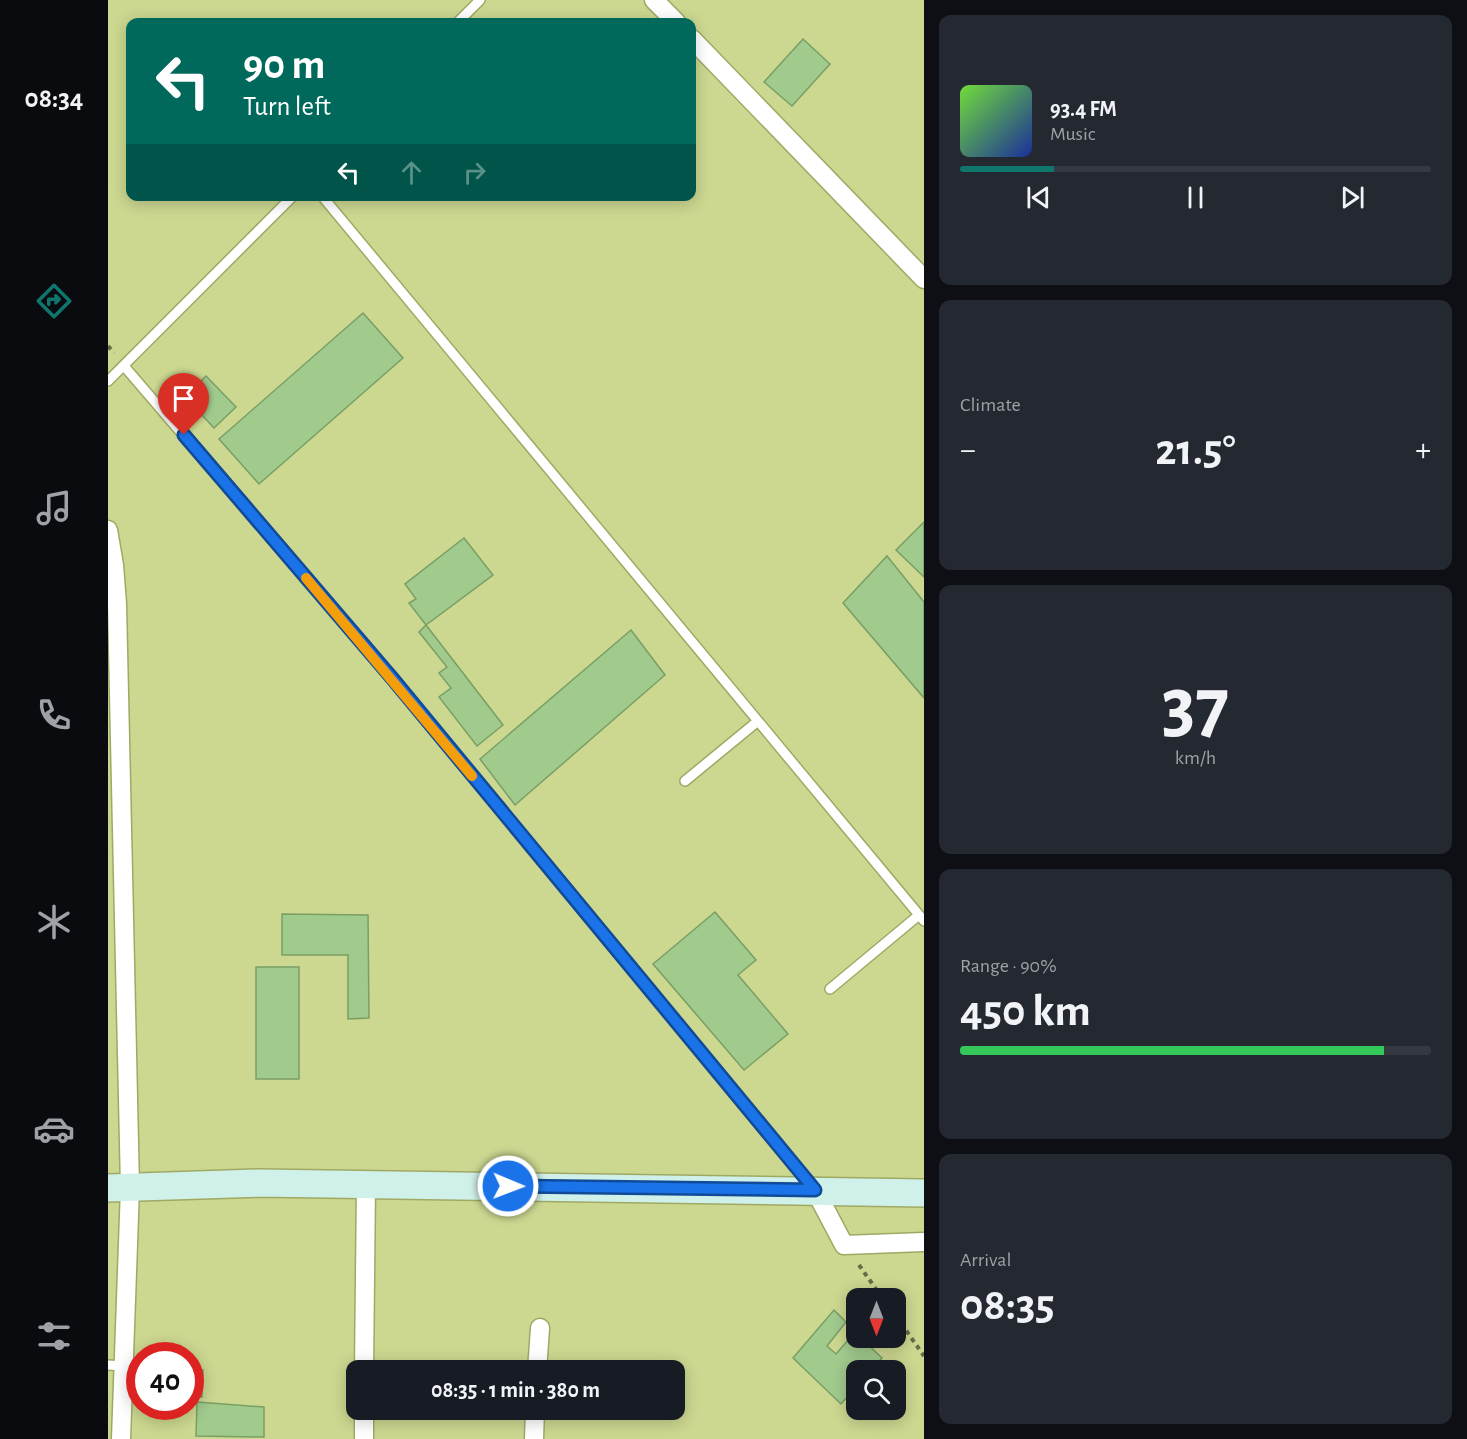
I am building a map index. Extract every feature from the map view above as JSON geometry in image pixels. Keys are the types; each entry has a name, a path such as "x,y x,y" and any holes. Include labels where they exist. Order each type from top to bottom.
{"street":[{"path":"654,0 672,18"},
{"path":"696,43 924,279"},
{"path":"108,530 117,604 119,1188 116,1366 121,1439"},
{"path":"119,1188 260,1183 924,1193"},
{"path":"364,1360 366,1185"},
{"path":"815,1190 844,1245 924,1242"},
{"path":"538,1360 540,1328"},
{"path":"364,1420 364,1439"},
{"path":"534,1439 535,1420"}],"lane":[{"path":"462,18 480,0"},
{"path":"108,381 288,201"},
{"path":"326,201 922,918 830,989"},
{"path":"124,366 392,678 815,1190"},
{"path":"685,782 758,721"}],"path":[{"path":"844,1245 876,1288"},
{"path":"906,1330 924,1356"}],"building":[{"path":"803,39 830,64 792,106 764,82"},
{"path":"363,313 403,358 259,484 219,439"},
{"path":"206,376 236,407 214,428 185,397"},
{"path":"924,522 924,577 896,550"},
{"path":"464,538 493,575 426,625 409,603 416,599 405,584"},
{"path":"887,556 924,602 924,698 843,603"},
{"path":"426,625 503,725 477,746 439,697 451,688 439,673 447,667 419,632"},
{"path":"631,630 665,675 515,805 480,759"},
{"path":"715,912 756,960 738,975 788,1034 744,1070 653,964"},
{"path":"282,914 368,915 369,1018 348,1019 348,955 282,955"},
{"path":"256,967 299,967 299,1079 256,1079"},
{"path":"834,1310 846,1322 827,1346 836,1354 846,1342 846,1348 872,1348 882,1358 880,1360 846,1360 846,1398 841,1404 793,1358"},
{"path":"204,1403 264,1407 264,1437 196,1436 196,1420 204,1420"}],"slow traffic":[{"path":"306,578 472,776"}],"route":[{"path":"184,435 392,678 815,1190 508,1186"}]}
